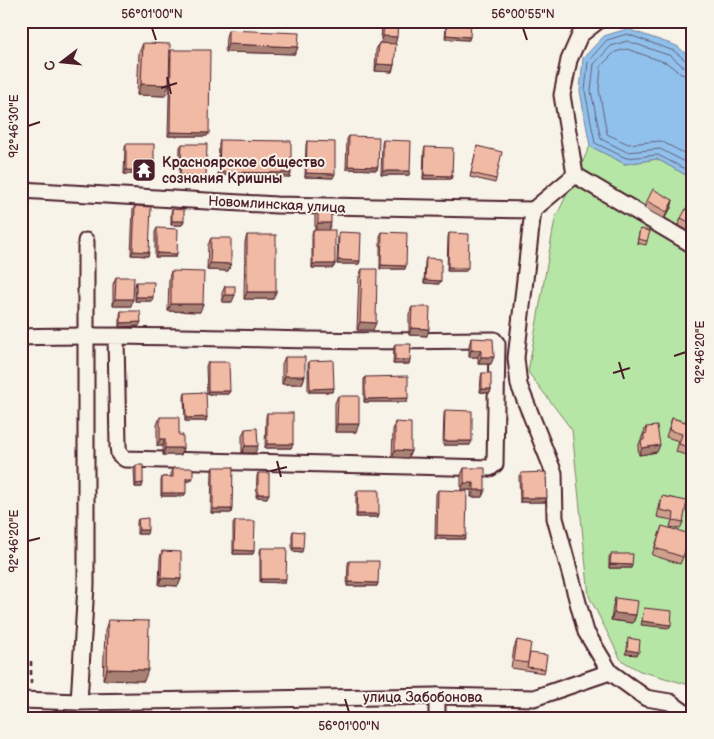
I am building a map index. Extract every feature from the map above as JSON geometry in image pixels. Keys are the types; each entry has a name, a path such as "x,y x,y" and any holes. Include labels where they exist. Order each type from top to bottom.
{"street":[{"path":"575,175 573,152 562,95 569,60 580,36 598,21"},
{"path":"575,175 533,210 516,358 519,384 554,473 554,518 586,632 610,672 646,698 670,702 692,718"},
{"path":"575,175 693,245"},
{"name":"Новомлинская улица","path":"21,190 276,205 533,210"},
{"path":"79,702 86,585 86,241"},
{"path":"21,337 87,335 314,340 494,340 497,344 495,464 490,468 125,459 119,454 118,446 116,336"},
{"name":"улица Забобонова","path":"21,700 79,702 437,696 534,698 610,672"},
{"path":"437,696 437,718"}],"green space":[{"path":"590,146 625,164 657,159 693,179 693,686 640,671 621,660 589,596 572,430 528,372 555,219"}],"water":[{"path":"627,29 677,46 693,60 693,179 657,159 625,164 590,146 580,91 583,58 604,36"}],"building":[{"path":"384,21 398,21 397,37 383,36"},
{"path":"447,21 471,22 470,37 446,35"},
{"path":"228,30 299,33 298,47 228,44"},
{"path":"143,43 170,44 169,85 141,84"},
{"path":"379,43 396,44 394,65 377,64"},
{"path":"171,50 210,50 209,133 170,132"},
{"path":"349,136 379,137 378,167 348,166"},
{"path":"220,140 291,141 291,173 219,172"},
{"path":"383,140 411,141 410,171 383,171"},
{"path":"307,141 335,142 335,174 306,173"},
{"path":"126,144 154,144 154,171 126,170"},
{"path":"182,144 207,144 206,176 180,175"},
{"path":"477,146 502,152 496,179 471,173"},
{"path":"425,147 453,148 452,176 424,175"},
{"path":"653,189 673,200 667,212 647,201"},
{"path":"688,205 693,208 693,224 681,218"},
{"path":"135,206 151,207 149,252 133,251"},
{"path":"172,209 184,210 184,221 172,221"},
{"path":"318,209 331,209 331,223 318,223"},
{"path":"157,228 178,229 177,254 157,253"},
{"path":"640,229 650,231 647,241 638,239"},
{"path":"313,230 335,230 335,264 313,264"},
{"path":"339,232 361,233 360,261 338,260"},
{"path":"382,232 407,233 406,266 381,265"},
{"path":"449,233 469,234 468,268 448,267"},
{"path":"247,235 276,235 276,292 247,292"},
{"path":"211,238 231,238 231,264 210,263"},
{"path":"426,258 441,259 441,281 425,280"},
{"path":"362,269 377,269 376,323 360,322"},
{"path":"171,271 204,272 203,304 171,304"},
{"path":"116,277 134,277 133,299 115,299"},
{"path":"136,282 154,282 153,297 136,297"},
{"path":"225,286 235,286 235,295 225,295"},
{"path":"412,307 430,307 429,329 411,328"},
{"path":"121,311 140,311 141,322 121,323"},
{"path":"471,338 493,339 494,357 481,357 481,350 471,350"},
{"path":"395,344 411,344 410,360 395,360"},
{"path":"285,357 305,357 305,376 285,376"},
{"path":"333,360 334,388 310,389 309,361"},
{"path":"208,362 229,362 230,391 208,391"},
{"path":"482,373 491,373 491,389 482,389"},
{"path":"408,376 408,398 365,399 365,377"},
{"path":"206,392 207,417 186,418 185,393"},
{"path":"338,396 359,396 359,424 337,424"},
{"path":"445,410 472,411 472,441 444,441"},
{"path":"267,413 293,413 293,444 267,444"},
{"path":"688,413 693,414 693,449 679,444 682,434 669,430 672,418 685,422"},
{"path":"160,417 179,417 179,435 183,435 183,448 165,448 165,439 160,439"},
{"path":"395,422 411,423 411,451 395,450"},
{"path":"657,426 660,445 642,448 641,440 644,440 644,434 647,433 646,427"},
{"path":"257,428 258,446 245,446 245,429"},
{"path":"136,465 143,465 143,483 136,484"},
{"path":"213,467 233,467 232,509 213,509"},
{"path":"173,468 193,468 193,478 186,478 186,493 162,493 162,477 173,477"},
{"path":"464,468 485,468 485,490 474,490 474,483 464,483"},
{"path":"546,472 547,498 521,498 521,473"},
{"path":"258,473 269,473 269,494 258,494"},
{"path":"358,490 379,490 379,514 357,514"},
{"path":"438,490 467,491 466,536 437,535"},
{"path":"662,496 687,501 683,522 673,520 674,513 660,510"},
{"path":"148,518 148,530 139,530 138,519"},
{"path":"235,521 255,521 254,551 234,550"},
{"path":"662,526 690,534 683,557 655,548"},
{"path":"293,531 304,532 303,548 293,548"},
{"path":"261,548 287,548 286,579 261,579"},
{"path":"162,551 181,552 181,579 161,578"},
{"path":"611,554 633,554 632,565 610,564"},
{"path":"349,561 379,561 378,583 349,582"},
{"path":"615,598 638,601 636,615 614,613"},
{"path":"644,608 672,611 671,625 642,621"},
{"path":"108,620 149,621 148,670 107,669"},
{"path":"628,638 640,640 639,652 627,650"},
{"path":"517,640 531,643 528,663 514,661"},
{"path":"530,653 547,655 545,669 527,667"}],"place":[{"name":"Красноярское общество сознания Кришны","path":"144,170"}]}
